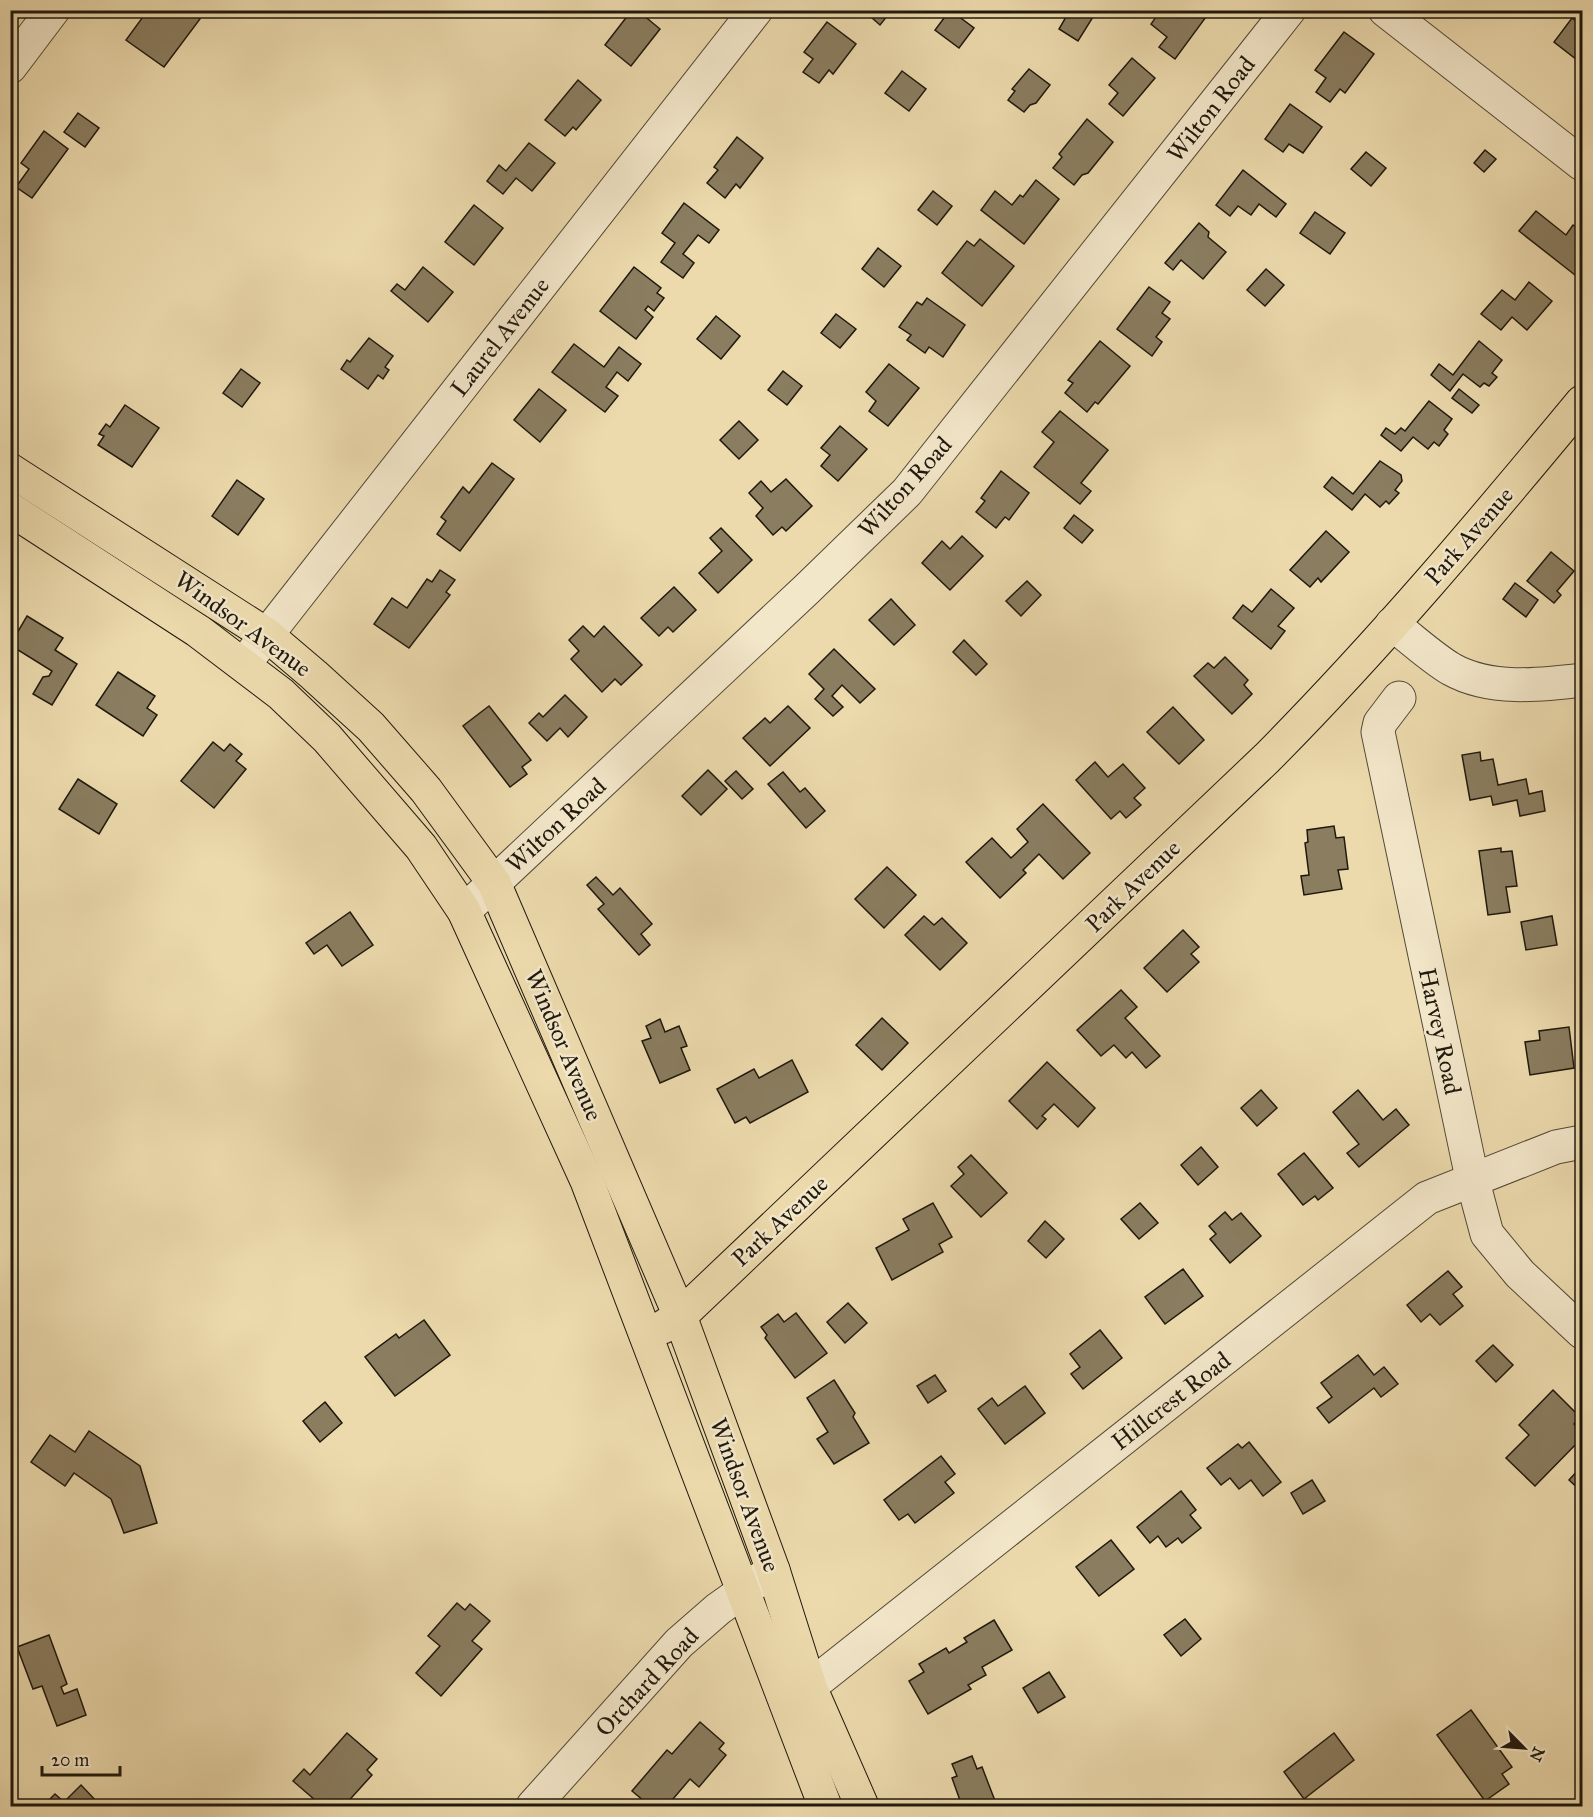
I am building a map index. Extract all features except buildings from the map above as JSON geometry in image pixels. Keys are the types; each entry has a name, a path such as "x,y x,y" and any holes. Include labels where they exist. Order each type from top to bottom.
{"main road":[{"name":"Park Avenue","path":"648,1336 680,1316 1267,758 1335,689 1483,522 1582,402"},
{"name":"Windsor Avenue","path":"10,470 267,635 371,727 426,790 494,883 680,1316 772,1570 797,1697 825,1806"},
{"name":"Windsor Avenue","path":"10,509 244,664 327,738 421,847 464,911 587,1181 745,1589 797,1697 862,1806"}],"street":[{"path":"10,67 53,10"},
{"name":"Laurel Avenue","path":"244,664 756,10"},
{"name":"Wilton Road","path":"464,911 907,492 1290,10"},
{"path":"1385,10 1582,164"},
{"path":"1392,624 1451,669 1480,681 1513,684 1582,680"},
{"name":"Harvey Road","path":"1399,698 1380,723 1378,732 1472,1178 1487,1234 1520,1274 1582,1332"},
{"name":"Hillcrest Road","path":"797,1697 1427,1198 1472,1178 1556,1147 1582,1142"},
{"name":"Orchard Road","path":"533,1806 679,1643 772,1570"}]}
